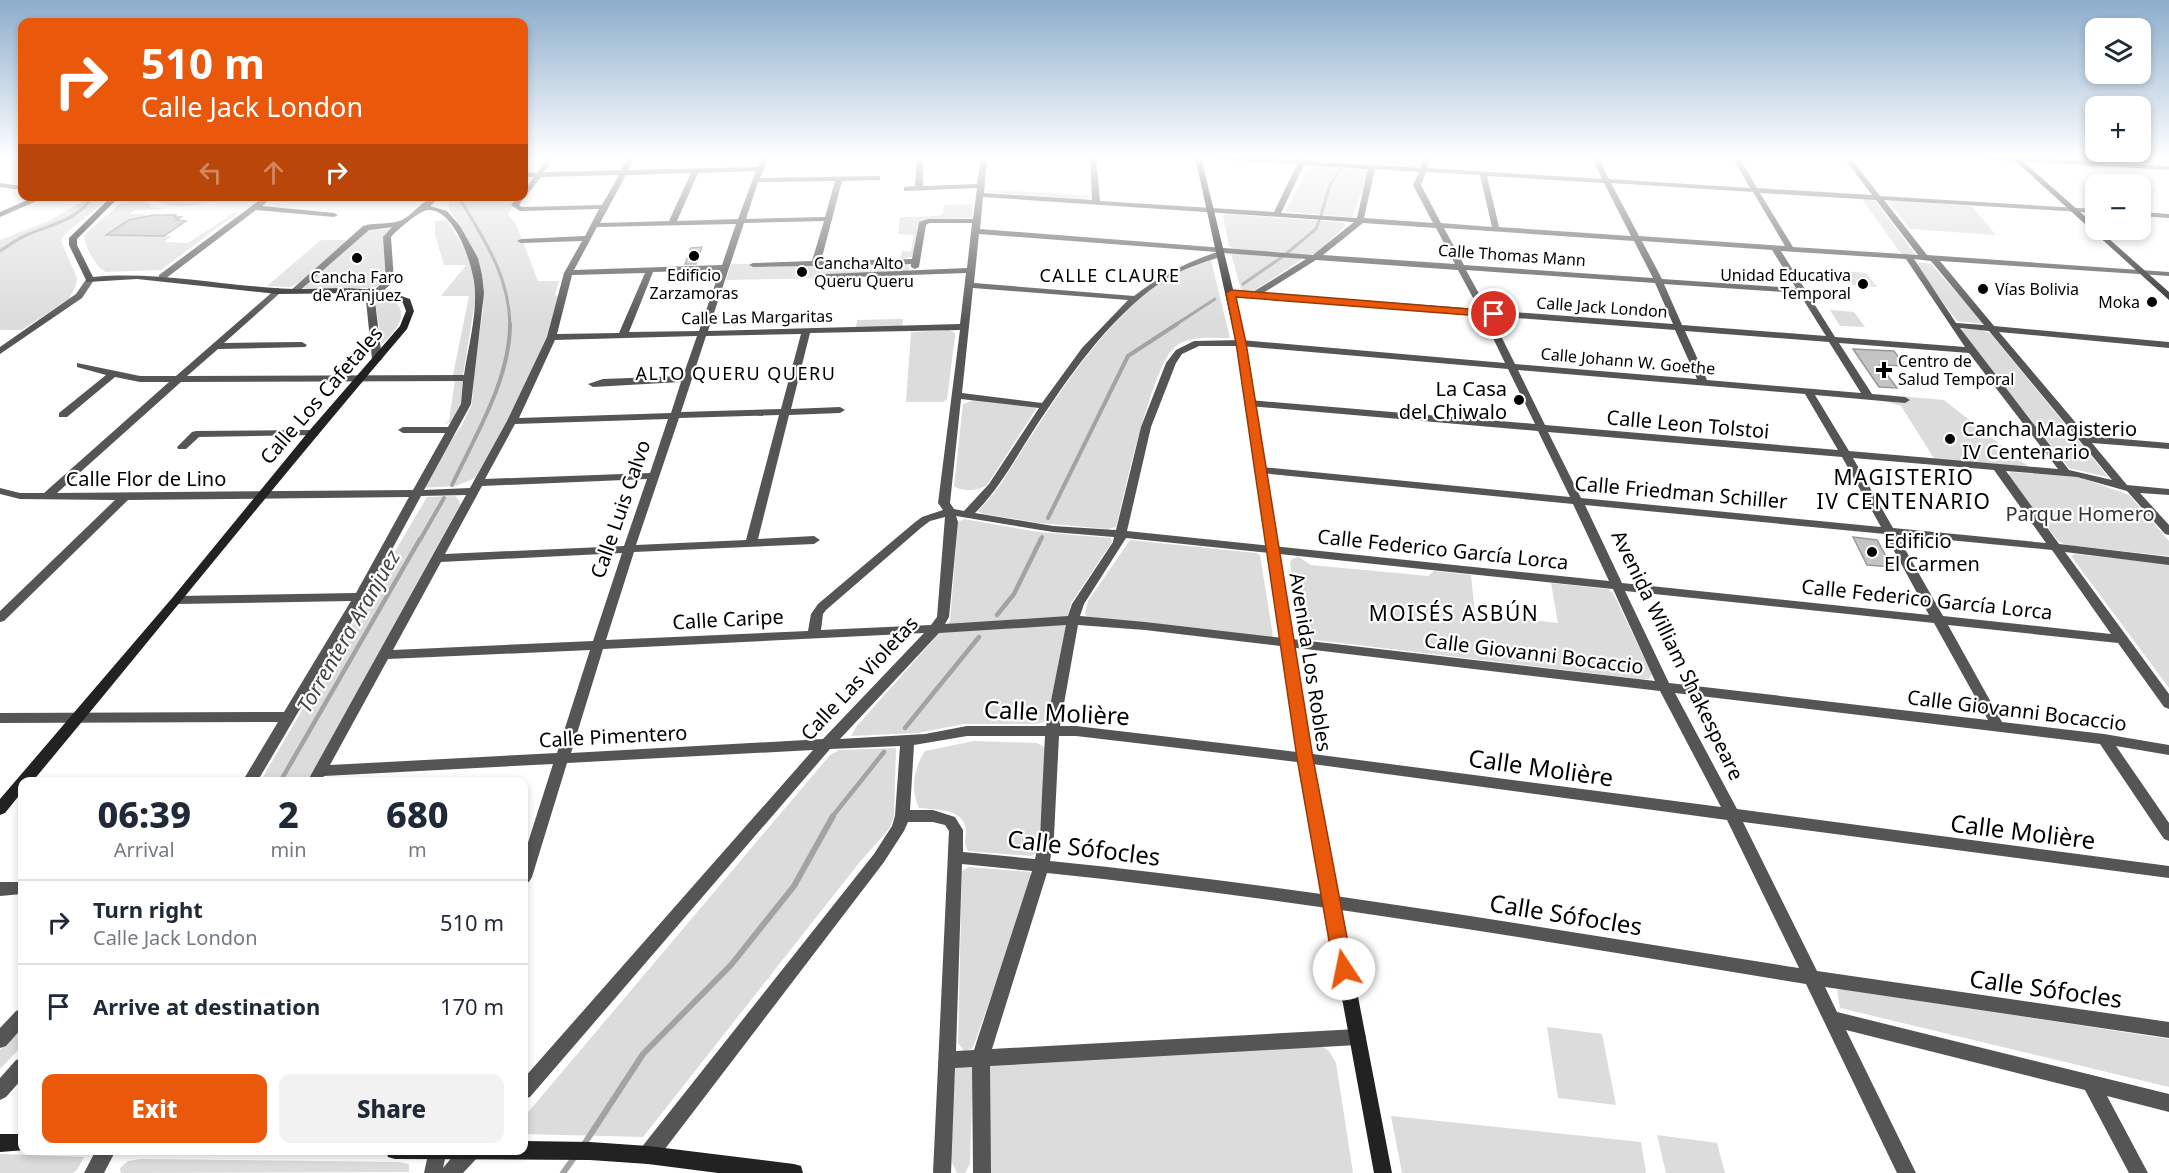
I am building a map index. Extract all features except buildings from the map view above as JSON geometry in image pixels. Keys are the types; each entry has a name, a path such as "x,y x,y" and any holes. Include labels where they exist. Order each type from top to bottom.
{"main road":[{"path":"90,280 73,245 73,238 101,212"},
{"name":"Avenida Los Robles","path":"1210,212 1241,343 1305,758 1330,901 1383,1173"},
{"path":"2075,212 2169,297"},
{"name":"Calle Los Cafetales","path":"27,777 404,327 410,311 407,301 396,296 373,292 277,291 162,277 114,277 90,280"},
{"name":"Calle Los Cafetales","path":"0,809 18,788"},
{"path":"0,1143 18,1143"},
{"path":"528,1150 648,1155 795,1173"}],"street":[{"path":"162,277 250,212"},
{"path":"297,212 334,215"},
{"path":"294,291 366,228 380,223 398,224 407,221 416,212"},
{"path":"252,777 360,597 419,494 466,404 467,378 479,311 478,288 473,258 449,212"},
{"path":"317,776 439,558 512,421 552,337 568,273 602,212"},
{"path":"672,223 677,212"},
{"name":"Calle Luis Calvo","path":"528,865 629,549 744,212"},
{"path":"816,263 829,212"},
{"name":"Calle Las Violetas","path":"528,1085 826,745 935,629 943,617 952,522 950,512 944,503 963,327 979,212"},
{"path":"1233,212 2169,274"},
{"path":"1254,294 1314,258 1360,220 1362,212"},
{"name":"Avenida William Shakespeare","path":"1431,212 1485,313 1578,502 1665,688 1733,816 1814,978 1831,1018 1907,1173"},
{"path":"1492,212 1496,229"},
{"path":"1623,212 1658,280 1703,383"},
{"path":"1769,212 1791,250"},
{"path":"1891,212 1992,328 2082,439 2169,532"},
{"path":"2151,215 2169,216"},
{"path":"595,225 827,219"},
{"name":"Calle Thomas Mann","path":"916,261 922,224 928,221 1220,252 1461,266 1803,291"},
{"path":"377,359 373,292 390,280 387,237 398,224"},
{"path":"521,241 587,238"},
{"path":"1775,248 1868,396"},
{"path":"967,514 992,488 1088,347 1133,298 1189,264 1220,252"},
{"path":"1909,258 1971,350 2066,473"},
{"path":"753,265 916,261 914,271"},
{"path":"568,273 725,267"},
{"path":"623,335 650,270"},
{"path":"826,276 971,270"},
{"path":"0,351 79,296 90,280"},
{"path":"969,285 1133,298"},
{"path":"47,496 277,291"},
{"name":"Calle Jack London","path":"1231,293 1971,350"},
{"path":"1953,325 2169,345"},
{"name":"Calle Las Margaritas","path":"552,337 963,327"},
{"path":"751,543 806,330"},
{"name":"Calle Johann W. Goethe","path":"982,1173 981,1057 1042,865 1047,836 1052,731 1074,620 1078,604 1119,542 1146,427 1171,363 1179,352 1197,343 1241,343 1905,400"},
{"path":"215,346 302,345"},
{"path":"80,365 140,379 467,378"},
{"path":"63,415 113,374"},
{"path":"593,384 687,379"},
{"path":"1808,391 1847,456 1999,728"},
{"path":"956,395 1046,406"},
{"name":"Calle Leon Tolstoi","path":"1250,403 1847,456 2078,474 2127,488 2169,492"},
{"path":"512,421 840,410"},
{"path":"403,430 453,430"},
{"path":"182,447 196,434 313,433"},
{"path":"2082,439 2169,446"},
{"path":"1998,468 2169,704"},
{"name":"Calle Friedman Schiller","path":"1261,470 2055,547 2169,561"},
{"name":"Calle Flor de Lino","path":"0,491 20,496 419,494 475,487 654,476"},
{"path":"0,618 125,496"},
{"name":"Calle Federico García Lorca","path":"814,634 817,614 822,607 926,519 950,512 1053,529 1122,534 2123,639"},
{"path":"439,558 814,540"},
{"path":"177,600 360,597"},
{"name":"Calle Caripe","path":"385,655 935,629 1074,620"},
{"name":"Calle Giovanni Bocaccio","path":"1074,620 1144,626 2104,739 2169,750"},
{"path":"0,718 288,717"},
{"name":"Calle Molière","path":"907,740 925,739 967,730 1076,731 1305,758 2169,872"},
{"path":"2104,739 2169,835"},
{"path":"648,1155 879,858 899,827 902,816 907,740"},
{"name":"Calle Pimentero","path":"317,776 563,758 907,740"},
{"path":"902,816 933,816 950,821 956,830 942,1173"},
{"name":"Calle Sófocles","path":"954,856 1330,901 1814,978 2169,1030"},
{"path":"0,889 18,888"},
{"path":"1831,1018 2169,1102"},
{"path":"0,1040 18,1021"},
{"path":"948,1060 1357,1037"},
{"path":"0,1091 18,1071"},
{"path":"2090,1082 2139,1173"},
{"path":"93,1173 104,1155"},
{"path":"433,1173 437,1155"},
{"path":"451,1173 467,1155"}],"green space":[{"path":"65,212 92,212 64,235 61,241 77,278 76,285 69,299 22,330 0,330 0,240 49,221"},
{"path":"110,212 132,212 130,214 147,214 138,220 129,220 107,235 172,236 164,242 188,243 239,212 161,270 106,272 91,256 84,235"},
{"path":"451,212 509,212 508,214 516,224 522,239 517,242 523,242 538,281 559,281 555,295 559,297 547,338 506,424 475,478 456,486 417,488 462,425 472,404 475,361 483,311 483,291 478,258"},
{"path":"943,212 972,212 972,218 929,219 918,223 913,257 900,259 902,251 911,251 914,235 898,234 900,217 943,214"},
{"path":"1285,212 1354,212 1352,217"},
{"path":"1871,212 1883,212 1916,255 1902,255"},
{"path":"1896,212 1977,212 1996,235 1910,229"},
{"path":"1227,214 1341,222 1346,225 1317,253 1310,255 1236,249 1229,246 1223,216"},
{"path":"447,220 470,257 476,295 463,375 453,375 469,296 441,296 466,265 444,265 435,235 435,221"},
{"path":"389,224 393,227 384,236 388,278 381,286 303,288 368,229"},
{"path":"321,240 347,240 299,283 290,287 267,286"},
{"path":"1231,254 1301,260 1249,294 1242,293"},
{"path":"1210,256 1230,338 1188,340 1176,346 1167,358 1140,430 1116,527 1107,529 1040,523 983,514 978,511 1001,483 1078,368 1111,328 1148,292 1184,268"},
{"path":"1917,262 1931,264 1985,324 1957,321 1921,272"},
{"path":"908,263 909,270 905,272 825,274 824,278 726,280 731,264"},
{"path":"1843,271 1866,273 1877,287 1853,285"},
{"path":"374,295 395,302 401,314 396,328 382,344"},
{"path":"1830,310 1854,312 1865,327 1840,326"},
{"path":"903,319 902,327 856,328 857,320"},
{"path":"949,330 955,333 955,336 947,399 943,402 906,402 911,332"},
{"path":"1960,330 1982,330 1991,334 2108,477 2069,468"},
{"path":"455,380 463,380 462,400 455,418 444,424 449,421"},
{"path":"1877,394 1944,400 2030,468 1935,460 1901,406 1881,400"},
{"path":"974,400 1036,409 987,485 975,490 965,490 954,486 963,404"},
{"name":"Parque Homero","path":"2011,472 2078,477 2129,495 2169,541 2169,556 2066,545 2058,541 2008,475"},
{"path":"455,496 460,505 310,777 263,777 427,497"},
{"path":"964,519 1038,532 1111,538 1112,542 1071,603 1047,721 1036,724 964,724 918,733 851,736 856,727 950,621 958,522"},
{"path":"1130,540 1260,555 1273,636 1269,639 1088,617 1085,614 1088,601"},
{"name":"Parque Homero","path":"2075,554 2169,564 2169,688 2071,556"},
{"path":"1299,557 1311,565 1428,576 1434,571 1471,575 1475,614 1558,623 1551,583 1607,589 1613,593 1652,674 1649,679 1640,679 1307,639 1302,635 1290,562"},
{"path":"974,741 1037,743 1048,749 1037,853 1031,856 968,851 965,844 965,824 961,818 956,814 941,810 919,808 914,779 925,751"},
{"path":"896,748 894,817 889,829 859,863 643,1137 528,1134 528,1112 830,755 839,750"},
{"path":"969,867 1030,872 1032,880 974,1045 971,1049 964,1051 958,1043 962,871"},
{"path":"1837,990 2169,1039 2169,1087 1840,1008"},
{"path":"1547,1027 1602,1034 1616,1105 1558,1098"},
{"path":"18,1032 18,1050 0,1069 0,1050"},
{"path":"1318,1044 1329,1051 1336,1063 1353,1173 988,1173 987,1067 991,1060"},
{"path":"973,1064 970,1164 965,1173 957,1173 950,1158 955,1067"},
{"path":"1391,1116 1641,1142 1646,1173 1402,1173"},
{"path":"1657,1135 1717,1143 1725,1173 1666,1173"},
{"path":"0,1154 84,1157 73,1173 0,1173"},
{"path":"141,1159 398,1162 409,1164 409,1172 121,1173 120,1168 128,1161"}],"waterway":[{"path":"0,251 25,236 56,224 79,212"},
{"name":"Torrentera Aranjuez","path":"467,212 500,273 509,307 510,324"},
{"path":"1287,253 1316,229 1319,221"},
{"path":"1243,284 1282,257"},
{"path":"1175,325 1215,299"},
{"name":"Torrentera Aranjuez","path":"452,485 498,387 504,366 510,324"},
{"path":"1048,518 1128,356 1177,324"},
{"name":"Torrentera Aranjuez","path":"420,540 444,498"},
{"name":"Torrentera Aranjuez","path":"283,777 420,539"},
{"path":"997,615 1014,594 1041,539"},
{"path":"905,728 979,637"},
{"path":"832,817 884,752"},
{"path":"583,1146 643,1054 731,965 794,886 833,816"},
{"path":"563,1173 576,1155"}],"place":[{"name":"Edificio Zarzamoras","path":"694,256"},
{"name":"Cancha Faro de Aranjuez","path":"357,258"},
{"name":"Cancha Alto Queru Queru","path":"802,272"},
{"name":"Unidad Educativa Temporal","path":"1863,284"},
{"name":"Vías Bolivia","path":"1983,289"},
{"name":"Moka","path":"2152,302"},
{"name":"Centro de Salud Temporal","path":"1884,370"},
{"name":"La Casa del Chiwalo","path":"1519,400"},
{"name":"Cancha Magisterio IV Centenario","path":"1950,439"},
{"name":"Edificio El Carmen","path":"1872,552"}],"district":[{"name":"CALLE CLAURE","path":"1110,275"},
{"name":"ALTO QUERU QUERU","path":"736,373"},
{"name":"MAGISTERIO IV CENTENARIO","path":"1904,489"},
{"name":"MOISÉS ASBÚN","path":"1454,613"}],"route":[{"path":"1344,969 1305,758 1241,343 1231,293 1494,314"}]}
